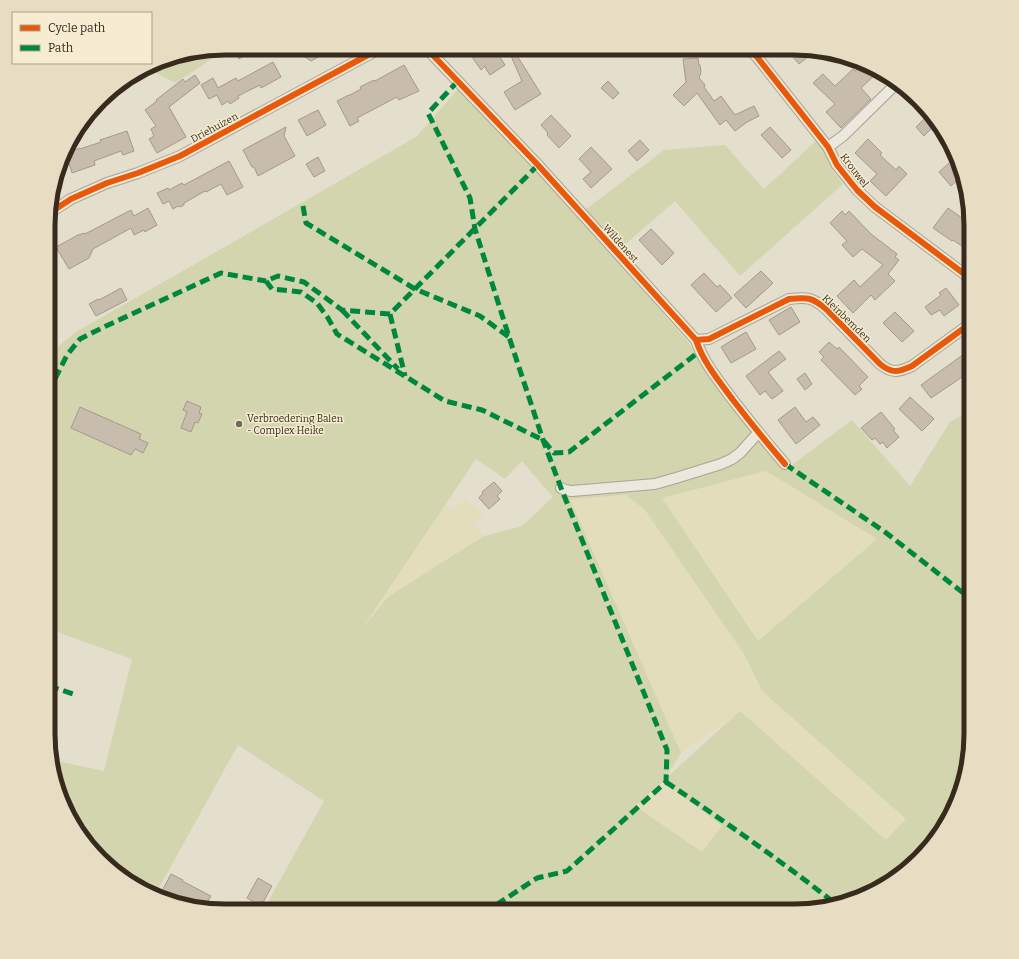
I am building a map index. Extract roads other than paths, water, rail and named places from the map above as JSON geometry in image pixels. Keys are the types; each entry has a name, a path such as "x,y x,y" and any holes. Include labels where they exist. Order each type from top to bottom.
{"street":[{"name":"Driehuizen","path":"55,209 71,199 107,183 138,173 180,156 368,55"},
{"name":"Wildenest","path":"433,55 538,165 696,340 700,351 720,382 758,432 785,464"},
{"name":"Krouwel","path":"755,55 828,147 837,165 856,190 875,207 964,273"},
{"path":"828,147 843,136 893,87"},
{"name":"Kleinbemden","path":"696,340 710,339 789,299 811,299 818,302 826,309 880,364 893,371 902,370 912,366 964,329"},
{"path":"561,488 572,491 655,484 721,464 732,459 740,453 758,432"}],"place":[{"name":"Verbroedering Balen - Complex Heike","path":"239,424"}]}
